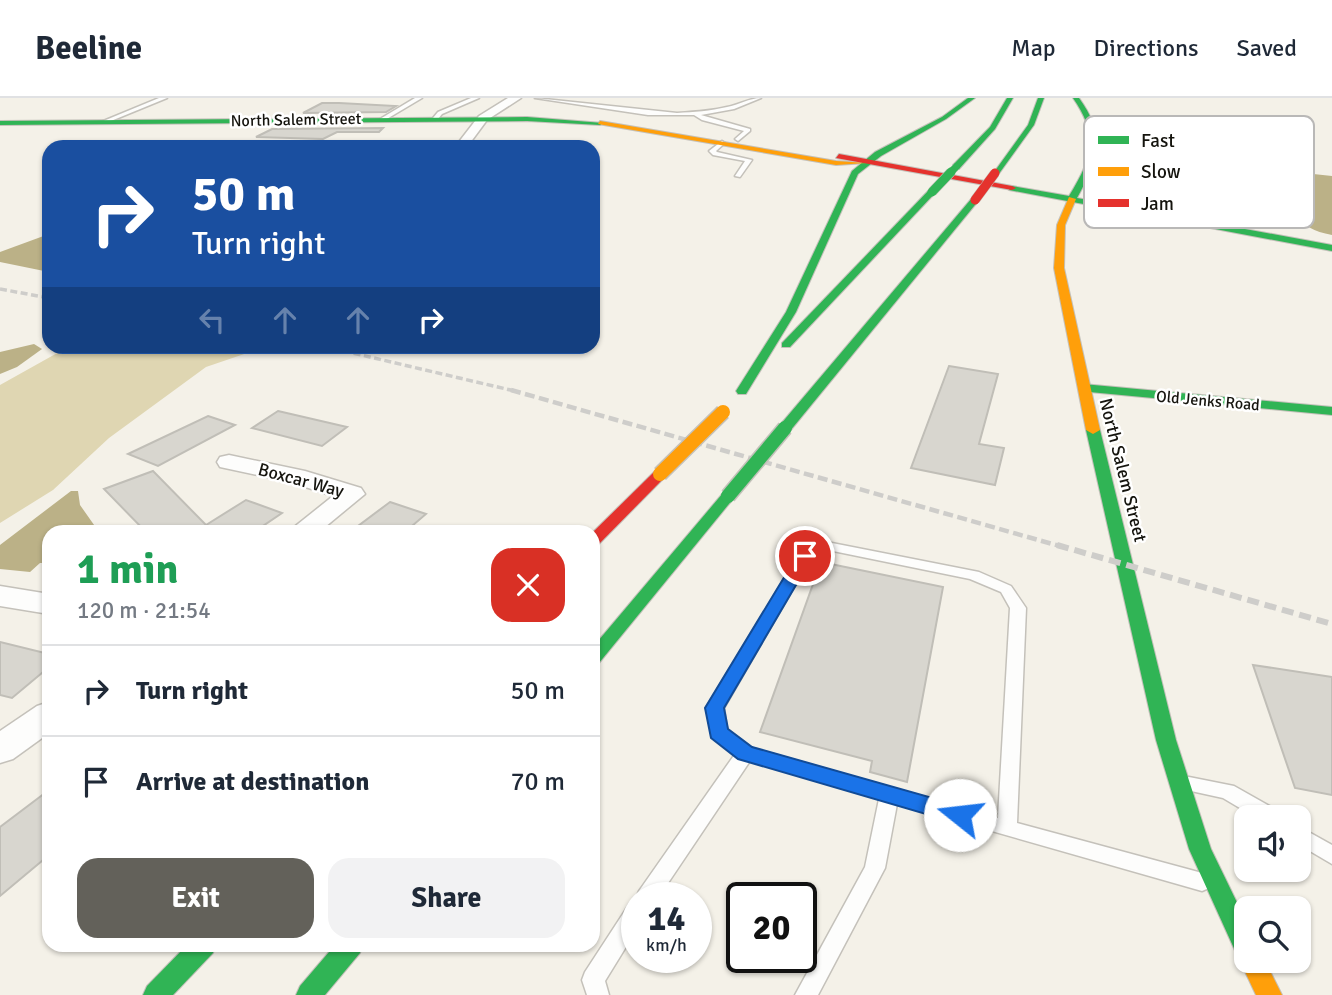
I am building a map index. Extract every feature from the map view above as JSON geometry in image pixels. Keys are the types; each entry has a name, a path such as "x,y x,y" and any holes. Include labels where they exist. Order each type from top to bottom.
{"main road":[{"path":"742,391 791,312 855,173 863,163 914,136 972,98"},
{"path":"600,534 723,412 993,128 1010,98"},
{"path":"600,651 975,200 1031,125 1041,98"},
{"path":"1076,98 1091,116"},
{"name":"North Salem Street","path":"0,124 383,118 629,122 836,163 863,163 1072,199 1061,225 1059,268 1083,388 1144,653 1179,782 1200,849 1234,922"},
{"name":"North Salem Street","path":"592,122 730,141"},
{"path":"1084,175 1072,199 1084,201"},
{"path":"1226,228 1332,248"},
{"name":"Old Jenks Road","path":"1083,388 1332,411"},
{"path":"156,995 197,952"},
{"path":"309,995 345,952"},
{"path":"1258,973 1269,995"}],"street":[{"path":"466,140 483,118 516,98"},
{"name":"Boxcar Way","path":"229,462 352,494 311,525"},
{"path":"0,596 42,603"},
{"path":"0,749 42,720"}],"lane":[{"path":"104,122 163,98"},
{"path":"383,118 419,98"},
{"path":"436,118 440,113 476,98"},
{"path":"538,98 564,99 617,111 692,112 735,106 758,98"},
{"path":"692,112 704,119 748,130 712,151 715,154 749,160 738,176"},
{"path":"1007,828 1018,608 1006,589 974,575 832,547 805,556 715,708 719,732 746,753 1007,828 1217,886"},
{"path":"657,882 746,753"},
{"path":"1179,782 1227,791 1251,805"},
{"path":"806,995 875,868 889,794"},
{"path":"1311,842 1332,855"},
{"path":"598,995 593,980 621,935"}],"shaded area":[{"path":"1314,174 1332,176 1332,235 1310,228 1314,228"},
{"path":"42,237 42,271 0,262 0,252"},
{"path":"34,344 42,349 17,367 0,374 0,352"},
{"path":"55,354 244,354 206,367 109,438 53,490 0,523 0,385"},
{"path":"71,491 78,491 80,505 94,525 42,525 42,563 30,572 0,569 0,545"}],"building":[{"path":"322,103 396,106 386,112 303,113"},
{"path":"383,128 379,132 337,132 323,139 256,137 272,129"},
{"path":"949,366 998,374 979,444 1004,448 995,485 911,468"},
{"path":"278,411 347,427 322,446 252,428"},
{"path":"208,416 235,425 158,466 128,454"},
{"path":"153,471 206,525 139,525 104,489"},
{"path":"246,500 282,513 264,525 206,525"},
{"path":"390,502 426,514 413,525 359,525"},
{"path":"821,562 943,587 907,782 870,772 872,761 760,732"},
{"path":"0,642 42,652 42,673 12,698 0,695"},
{"path":"1253,665 1332,677 1332,795 1295,788"},
{"path":"42,795 42,861 0,896 0,827"}],"railway":[{"path":"0,289 42,297"},
{"path":"357,354 513,391"},
{"path":"513,391 519,392"},
{"path":"513,391 1063,547"},
{"path":"1057,545 1332,624"}],"traffic: fast":[{"path":"742,391 791,312 855,173 878,154 944,118 972,98"},
{"path":"956,167 993,128 1010,98"},
{"path":"995,173 1031,125 1041,98"},
{"path":"1076,98 1088,116"},
{"path":"0,123 527,119 600,123"},
{"path":"932,192 956,167"},
{"path":"1072,199 1084,177"},
{"path":"1012,188 1084,202"},
{"path":"786,345 932,192"},
{"path":"785,428 975,200"},
{"path":"1225,228 1332,248"},
{"path":"1083,388 1332,411"},
{"path":"728,496 785,428"},
{"path":"1093,430 1166,740 1200,849 1234,921"},
{"path":"600,651 728,496"},
{"path":"156,995 197,952"},
{"path":"309,995 345,952"}],"traffic: slow":[{"path":"600,123 836,163 863,163"},
{"path":"1072,199 1061,225 1059,268 1093,430"},
{"path":"660,474 723,412"},
{"path":"1258,973 1269,995"}],"traffic: jam":[{"path":"839,156 1012,188"},
{"path":"975,200 995,173"},
{"path":"600,534 660,474"}],"route":[{"path":"805,556 715,708 719,732 746,753 960,815"}]}
